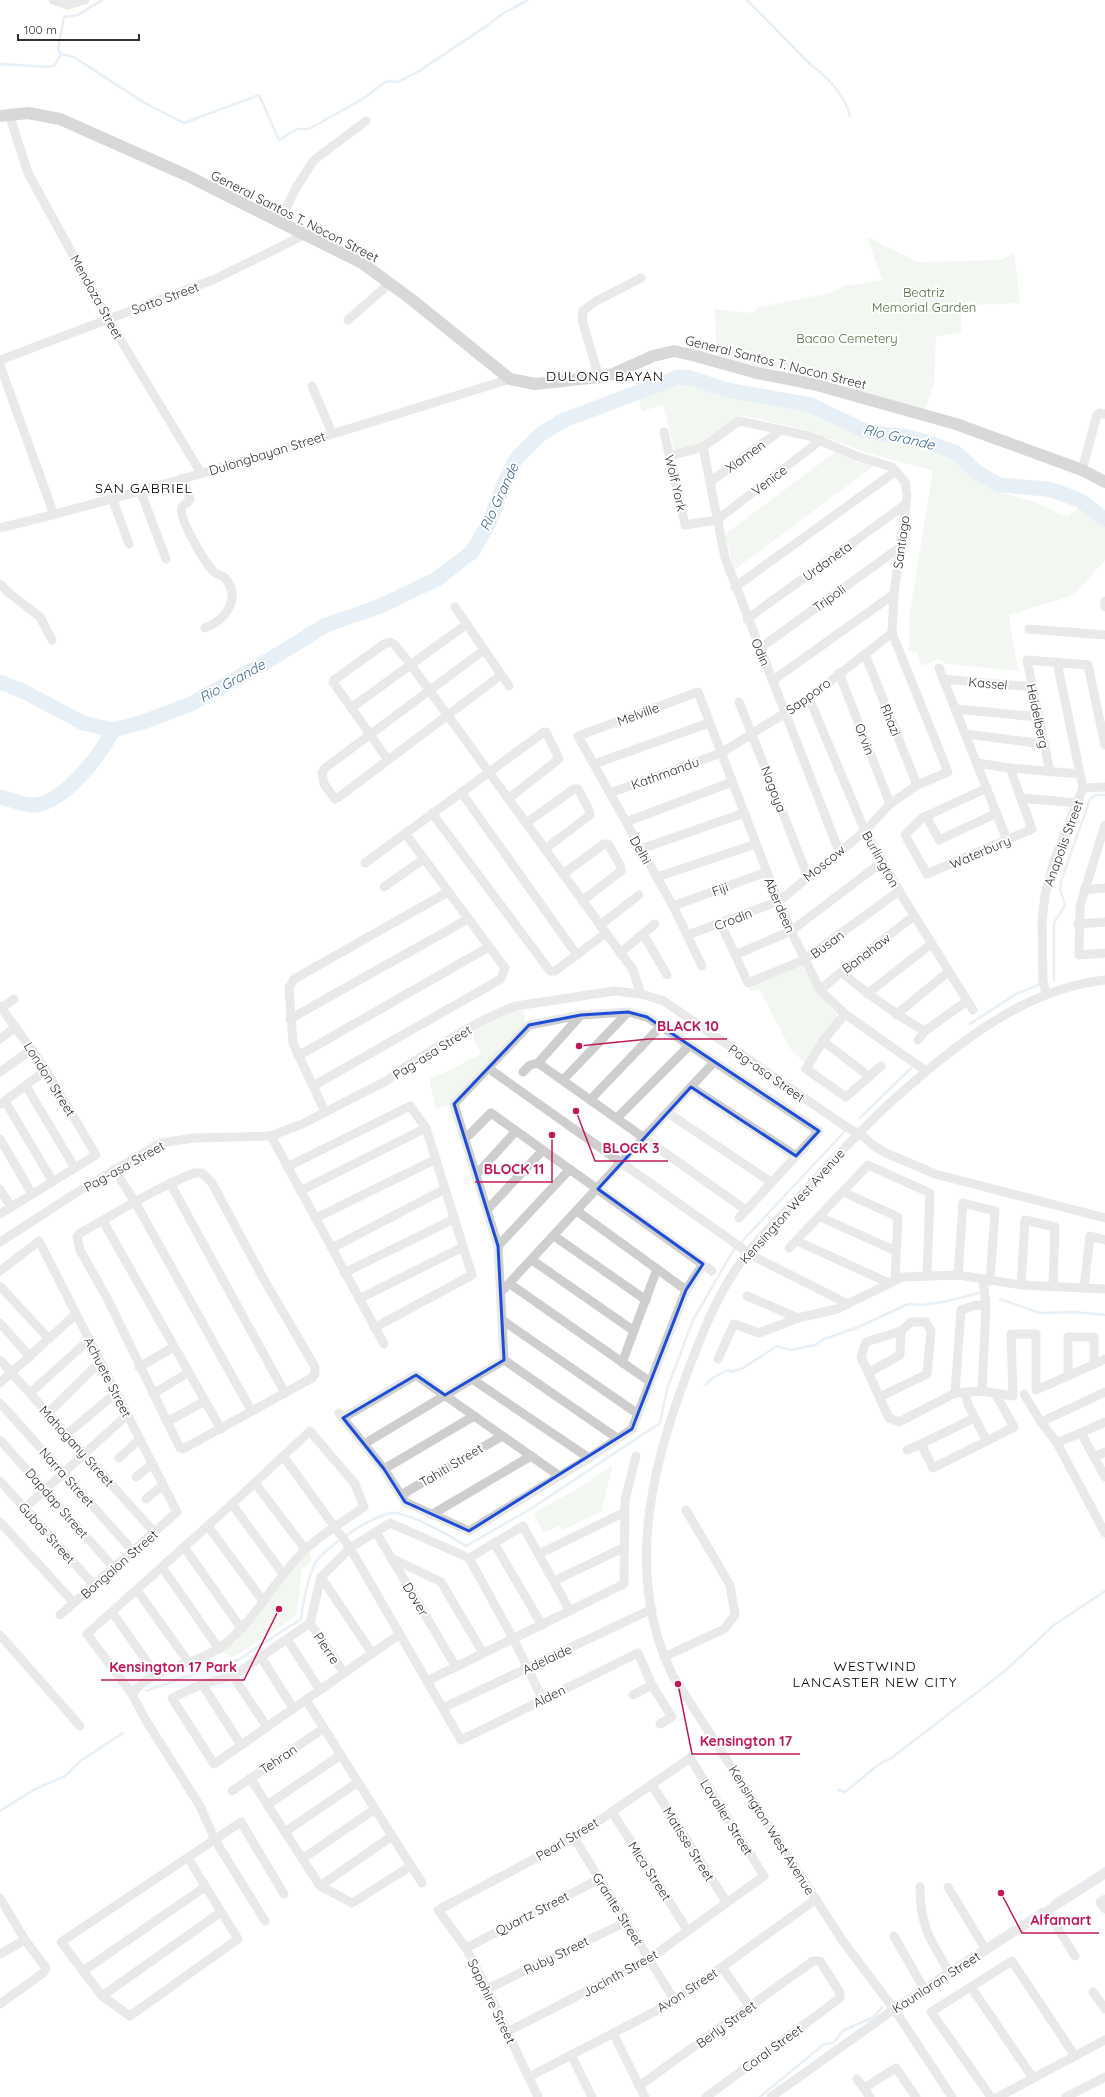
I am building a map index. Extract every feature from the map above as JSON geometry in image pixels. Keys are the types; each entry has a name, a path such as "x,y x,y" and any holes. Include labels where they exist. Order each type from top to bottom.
{"main road":[{"name":"General Santos T. Nocon Street","path":"4,115 28,113 60,119 186,175 279,223 362,263 390,283 510,379 535,384 598,378 612,374 653,356 674,351 758,373 807,383 921,413 956,424 1082,470 1105,482"}],"street":[{"path":"53,0 68,5 85,0"},
{"name":"Mendoza Street","path":"4,115 28,173 108,319 201,472"},
{"path":"279,223 297,186 314,160 366,121"},
{"name":"Sotto Street","path":"0,360 215,279 304,235"},
{"path":"598,378 582,320 583,311 596,301 641,278"},
{"path":"348,320 390,283"},
{"path":"0,365 54,515"},
{"name":"Dulongbayan Street","path":"0,528 54,515 182,478 510,379"},
{"path":"312,386 332,433"},
{"path":"1082,470 1097,415 1100,412 1105,414"},
{"name":"Santiago","path":"703,447 739,421 821,440 856,456 886,464 905,482 907,490 906,504 894,594 892,633 948,772"},
{"name":"Xiamen","path":"710,482 781,430"},
{"name":"Wolf York","path":"664,432 685,525 717,520"},
{"name":"Venice","path":"717,520 821,440"},
{"path":"670,456 703,447"},
{"name":"Odin","path":"703,447 725,558 747,619 760,648 839,851"},
{"path":"735,587 896,472"},
{"path":"182,478 190,499 182,509 189,531 212,570 225,578 232,592 230,608 224,617 205,628"},
{"path":"140,490 166,559"},
{"path":"112,498 129,544"},
{"name":"Urdaneta","path":"747,619 906,504"},
{"name":"Tripoli","path":"760,648 899,548"},
{"path":"0,584 9,593 40,617 52,640"},
{"path":"772,681 894,594"},
{"path":"1105,601 1105,607"},
{"path":"455,607 509,686"},
{"path":"351,708 466,624"},
{"path":"1029,629 1105,635"},
{"name":"Sapporo","path":"721,753 809,698 892,633"},
{"path":"388,760 334,685 334,680 384,644 390,642 394,644 411,665 606,933 632,970 641,994"},
{"path":"484,650 325,768 322,773 324,784 335,799 339,798 501,675"},
{"name":"Rhazi","path":"865,654 917,785"},
{"name":"Heidelberg","path":"1050,772 1027,660 1057,662"},
{"path":"1105,745 1103,729 1088,665 1057,662 1083,788 1105,787"},
{"path":"939,668 1007,840"},
{"name":"Orvin","path":"839,673 890,804"},
{"name":"Kassel","path":"943,679 1032,687"},
{"name":"Aberdeen","path":"698,692 791,931 820,990 845,1014 926,1071"},
{"name":"Melville","path":"578,736 698,692"},
{"name":"Burlington","path":"809,698 865,831 898,891 973,1010"},
{"name":"Nagoya","path":"740,702 808,877"},
{"path":"956,709 1038,717"},
{"path":"594,764 709,723"},
{"path":"364,863 546,732 559,759 508,799"},
{"path":"966,734 1044,744"},
{"name":"Delhi","path":"578,736 657,877 702,966"},
{"name":"Kathmandu","path":"610,793 721,753"},
{"path":"977,763 1010,768 1080,774"},
{"path":"1010,768 1021,798 1077,803"},
{"name":"Moscow","path":"779,901 865,831 890,804 917,785 948,772"},
{"path":"626,822 732,782"},
{"path":"987,788 926,816 939,840 997,813"},
{"name":"Anapolis Street","path":"1046,994 1043,981 1042,921 1045,895 1054,861 1083,788"},
{"path":"526,823 574,789 578,789 590,815 545,849"},
{"path":"461,792 577,955"},
{"name":"Waterbury","path":"926,816 906,835 927,874 1032,829 1021,798"},
{"path":"432,813 547,968 555,971 606,933"},
{"path":"641,849 744,813"},
{"path":"1105,825 1101,853 1084,890 1078,924 1079,955 1105,953"},
{"path":"313,1086 501,979 505,968 405,833"},
{"path":"563,874 604,844 608,844 620,865 620,871 582,901"},
{"path":"657,877 756,844"},
{"path":"384,887 424,859"},
{"path":"721,924 735,955 791,931 882,862"},
{"name":"Fiji","path":"672,906 767,872"},
{"path":"1084,890 1105,888"},
{"name":"Busan","path":"735,955 748,983 804,960 898,891"},
{"path":"325,1112 293,1043 290,1019 289,988 294,979 448,892"},
{"path":"600,925 638,896"},
{"name":"Crodin","path":"688,936 779,901"},
{"name":"Banahaw","path":"820,990 914,916"},
{"path":"290,1019 468,919"},
{"path":"1078,924 1105,922"},
{"path":"620,953 655,924"},
{"path":"643,934 667,975"},
{"path":"867,994 930,944"},
{"path":"298,1056 490,947"},
{"path":"841,972 867,994 896,1015 925,1031"},
{"path":"896,1015 948,972"},
{"name":"Kensington West Avenue","path":"952,2097 894,2009 858,1964 676,1680 664,1656 652,1609 646,1532 656,1468 676,1400 707,1322 725,1287 748,1252 858,1134 926,1071 982,1030 1017,1008 1046,994 1088,982 1105,980"},
{"name":"Pag-asa Street","path":"1,1240 114,1169 160,1143 194,1138 271,1136 302,1124 388,1080 397,1072 471,1027 508,1008 614,991 641,994 664,1001 886,1153 935,1174 1105,1218"},
{"path":"1,1008 14,999"},
{"path":"918,1040 925,1031 967,1001"},
{"name":"London Street","path":"1,1008 46,1070 96,1155 75,1168"},
{"path":"563,1080 628,1012"},
{"path":"504,1360 498,1246 454,1104 529,1024 581,1015 628,1012 646,1017 819,1130 739,1218"},
{"path":"845,1014 822,1041 806,1069 846,1097 870,1077 880,1066"},
{"path":"523,1072 530,1065 538,1063 581,1015"},
{"path":"590,1100 661,1026"},
{"path":"0,1039 16,1028"},
{"path":"822,1041 870,1077"},
{"path":"617,1118 689,1046"},
{"path":"0,1072 32,1049"},
{"path":"501,1292 714,1062"},
{"path":"538,1063 746,1210"},
{"path":"488,1068 760,1260 848,1304"},
{"path":"46,1070 2,1103 53,1182"},
{"path":"0,1214 75,1168 26,1086"},
{"path":"691,1087 796,1156"},
{"path":"287,1167 410,1106 426,1128 472,1275 374,1328"},
{"path":"668,1112 771,1182"},
{"path":"465,1139 491,1113 712,1271"},
{"path":"300,1192 426,1128"},
{"path":"476,1175 516,1131"},
{"path":"271,1136 344,1273 384,1344"},
{"path":"0,1139 32,1194"},
{"path":"487,1210 544,1150"},
{"path":"316,1218 436,1159"},
{"path":"789,1248 844,1192 868,1165 930,1194 927,1276"},
{"path":"114,1169 135,1202 251,1410"},
{"path":"498,1246 570,1169"},
{"path":"194,1173 202,1173 207,1176 315,1367 315,1374 312,1378 251,1410 221,1429 183,1449 180,1448 77,1243 80,1233 170,1183 194,1173"},
{"path":"170,1183 285,1393"},
{"path":"0,1189 11,1207"},
{"path":"332,1248 445,1189"},
{"path":"844,1192 898,1217 892,1282"},
{"path":"958,1275 963,1203 995,1211 987,1280 982,1391"},
{"path":"577,1211 686,1290"},
{"path":"820,1216 896,1251"},
{"path":"344,1273 454,1219"},
{"path":"103,1220 221,1429"},
{"path":"1021,1284 1024,1220 1055,1227 1053,1286"},
{"path":"554,1236 646,1300"},
{"path":"1084,1288 1090,1236 1105,1240"},
{"name":"Achuete Street","path":"0,1271 39,1241 177,1512"},
{"path":"797,1241 892,1282"},
{"path":"359,1299 463,1247"},
{"path":"532,1260 634,1331"},
{"path":"558,1475 416,1375 341,1415 384,1469 405,1502 469,1531 588,1458 632,1429 649,1381 686,1290 703,1264"},
{"path":"622,1363 657,1269"},
{"path":"718,1359 734,1324 759,1333 798,1318 837,1309 903,1277 958,1275 1021,1284 1105,1289"},
{"path":"510,1284 649,1381"},
{"path":"0,1286 49,1339"},
{"path":"747,1296 798,1318"},
{"path":"955,1393 961,1310 976,1305 986,1306"},
{"path":"0,1383 76,1314"},
{"path":"502,1320 638,1414"},
{"path":"880,1397 927,1374 931,1330 926,1322 911,1322 901,1331 866,1342 861,1357 889,1418 899,1422 955,1393 982,1391 1013,1396 1024,1394 1105,1359"},
{"path":"0,1324 30,1357"},
{"path":"868,1372 900,1355 901,1331"},
{"path":"1013,1396 1012,1334 1036,1334 1036,1390"},
{"path":"1068,1376 1068,1337 1094,1337 1094,1364"},
{"path":"30,1393 89,1340"},
{"path":"139,1367 174,1346"},
{"name":"Mahogany Street","path":"0,1360 154,1532"},
{"path":"364,1444 504,1360"},
{"path":"504,1360 618,1438"},
{"path":"48,1413 100,1362"},
{"path":"153,1394 189,1372"},
{"path":"472,1379 588,1458"},
{"path":"384,1382 388,1391"},
{"path":"965,1392 974,1418 987,1441"},
{"path":"1041,1422 1105,1392"},
{"path":"67,1434 116,1393"},
{"path":"921,1444 933,1468 1014,1427 995,1393"},
{"path":"1024,1394 1041,1422 1057,1444 1105,1532"},
{"path":"167,1422 205,1401"},
{"name":"Narra Street","path":"0,1403 133,1551"},
{"path":"25,1508 128,1415"},
{"path":"384,1469 474,1416"},
{"path":"908,1450 974,1418"},
{"path":"1057,1444 1105,1422"},
{"path":"132,1694 138,1687 157,1676 219,1649 235,1637 283,1574 305,1549 337,1529 364,1507 355,1484 310,1431 138,1590 87,1634 132,1694 145,1719 200,1806 215,1840 265,1921"},
{"path":"1080,1433 1105,1477"},
{"name":"Tahiti Street","path":"401,1495 502,1436"},
{"path":"119,1458 140,1439"},
{"name":"Dapdap Street","path":"0,1440 114,1568"},
{"path":"1094,1457 1105,1452"},
{"path":"283,1456 348,1545 443,1708"},
{"path":"431,1515 531,1456"},
{"path":"427,1681 624,1584 623,1548 627,1489 636,1456"},
{"path":"136,1477 152,1464"},
{"name":"Gubas Street","path":"0,1481 94,1585"},
{"path":"255,1483 305,1549"},
{"path":"146,1500 163,1485"},
{"path":"232,1504 283,1574"},
{"path":"664,1656 724,1629 735,1615 730,1585 686,1510"},
{"name":"Bongalon Street","path":"60,1615 177,1512"},
{"path":"539,1554 625,1512"},
{"path":"0,1522 74,1603"},
{"path":"400,1634 214,1764 172,1698 202,1684 233,1676 310,1623 320,1577 348,1545 376,1532 390,1523 469,1558 513,1638 543,1700"},
{"path":"208,1526 263,1601"},
{"path":"469,1558 523,1526 570,1611"},
{"name":"Dover","path":"376,1532 456,1667"},
{"path":"494,1543 542,1625"},
{"path":"184,1547 241,1628"},
{"path":"554,1581 623,1548"},
{"path":"391,1558 441,1582 483,1654"},
{"path":"162,1567 219,1649"},
{"path":"320,1577 372,1653"},
{"path":"138,1590 189,1663"},
{"name":"Adelaide","path":"443,1708 652,1609"},
{"path":"112,1612 157,1676"},
{"name":"Pierre","path":"310,1623 344,1673"},
{"path":"0,1635 80,1726"},
{"path":"287,1639 320,1690"},
{"name":"Alden","path":"443,1708 461,1740 638,1653 652,1684"},
{"path":"261,1657 293,1708"},
{"path":"233,1676 267,1727"},
{"path":"202,1684 241,1745"},
{"path":"633,1695 652,1684 672,1717 660,1724"},
{"path":"306,1700 422,1883"},
{"name":"Tehran","path":"232,1790 324,1728"},
{"path":"267,1805 341,1755"},
{"name":"Pearl Street","path":"438,1910 574,1838 690,1758"},
{"name":"Lavalier Street","path":"690,1758 764,1876"},
{"path":"250,1778 320,1886 352,1903 411,1866"},
{"path":"285,1832 358,1782"},
{"name":"Matisse Street","path":"652,1785 727,1903"},
{"path":"302,1859 375,1809"},
{"name":"Mica Street","path":"612,1812 688,1931"},
{"path":"188,1858 238,1939 225,1950 130,2016 102,1996 60,1942 241,1822 284,1894"},
{"path":"320,1886 392,1836"},
{"name":"Granite Street","path":"574,1838 675,2001"},
{"name":"Kaunlaran Street","path":"771,2097 894,2009 1048,1912 1105,1874"},
{"name":"Jacinth Street","path":"508,2032 649,1959 764,1876"},
{"name":"Quartz Street","path":"466,1948 599,1879"},
{"path":"83,1971 205,1886"},
{"path":"920,1887 922,1921 929,1940 950,1973"},
{"path":"948,1887 986,1950"},
{"path":"0,1898 25,1940 46,1968 43,1973 0,2004"},
{"name":"Avon Street","path":"528,2077 675,2001 816,1899"},
{"path":"1105,1899 1100,1902 1105,1909"},
{"name":"Sapphire Street","path":"438,1910 466,1948 508,2032 538,2097"},
{"path":"102,1996 221,1912"},
{"path":"1048,1912 1075,1956"},
{"name":"Ruby Street","path":"487,1989 626,1922"},
{"path":"894,1936 924,1990"},
{"path":"0,1954 25,1940"},
{"name":"Coral Street","path":"706,2097 839,2000 840,1993 820,1961 813,1962"},
{"path":"991,2097 931,2012 1012,1961 1075,2056"},
{"name":"Berly Street","path":"639,2086 813,1962"},
{"path":"722,1967 750,2007"},
{"path":"971,1987 1033,2078"},
{"path":"1093,1992 1105,2009"},
{"path":"613,2033 645,2097"},
{"path":"998,2097 1105,2040"},
{"path":"571,2055 592,2097"},
{"path":"864,2088 896,2068 916,2097"},
{"path":"1066,2097 1105,2077"},
{"path":"857,2079 870,2097"}],"highlighted area":[{"path":"628,1012 647,1017 819,1131 796,1156 691,1087 598,1189 703,1264 686,1290 632,1429 469,1531 405,1502 384,1469 343,1418 416,1375 445,1395 504,1360 498,1246 454,1104 529,1025 581,1015"}],"green space":[{"path":"867,237 918,262 1002,260 1014,253 1020,303 976,305 976,301 961,303 961,332 936,337 934,384 925,411 887,401 830,381 794,372 757,366 716,355 715,309 753,313 759,307 830,293 844,286 882,280"},
{"path":"687,382 769,404 808,409 863,436 894,439 927,451 956,458 970,472 1003,493 1035,502 1060,514 1068,516 1081,506 1086,508 1105,528 1105,560 1074,595 1009,615 1018,671 947,664 938,659 922,666 917,652 909,651 909,618 933,471 867,453 807,430 740,415 698,446 674,451 663,404 642,412 639,399 669,386"},
{"path":"835,452 857,462 874,466 734,570 725,534"},
{"path":"802,966 817,991 837,1014 837,1018 806,1064 791,1050 759,989 750,991 747,986"},
{"path":"524,1010 525,1023 449,1105 436,1109 429,1078 444,1073 481,1054 471,1032 509,1012"},
{"path":"613,1465 601,1512 562,1530 559,1526 544,1533 533,1514 580,1487"},
{"path":"310,1550 312,1560 302,1569 296,1616 234,1657 219,1651 236,1641"}],"waterway":[{"path":"102,0 78,15 64,17 58,49 61,54 74,57 143,102 184,123 259,95 279,140 297,129 309,129 361,100 387,81 398,82 419,71 502,14 528,0"},
{"path":"747,0 811,65 829,81 840,94 850,116"},
{"path":"0,64 50,67 55,65 61,54"},
{"name":"Rio Grande","path":"0,682 23,691 83,723 113,730 143,722 191,704 269,660 326,625 378,607 437,579 472,552 489,523 504,484 516,459 541,434 562,421 678,377 691,378 727,390 811,405 863,430 924,441 955,452 978,473 1000,485 1047,489 1061,493 1083,502 1105,520"},
{"path":"0,797 36,805 59,795 91,764 113,730"},
{"path":"1054,980 1054,923 1065,905 1060,889 1061,881 1090,799 1096,795 1105,795"},
{"path":"970,1024 1016,994 1038,985"},
{"path":"860,1118 911,1068"},
{"path":"146,1691 220,1664 238,1660 301,1619 309,1578 314,1565 327,1550 351,1532 365,1524 377,1518 397,1513 423,1522 466,1546 532,1508 660,1423 667,1389 693,1320 733,1251 846,1130"},
{"path":"705,1385 714,1377 728,1370 731,1372 743,1368 777,1346 791,1350 815,1345 824,1339 856,1328 908,1304 921,1305 943,1302 979,1293"},
{"path":"1000,1299 1040,1313 1074,1312 1105,1315"},
{"path":"838,1790 845,1792 879,1764 890,1759 1006,1670 1054,1625 1105,1591"},
{"path":"0,1811 33,1790 65,1776 79,1762 123,1733"},
{"path":"1052,1902 1105,1868"},
{"path":"1020,1923 1041,1909"},
{"path":"987,1944 1013,1927"},
{"path":"956,1964 979,1949"},
{"path":"935,1977 944,1972"},
{"path":"760,2097 823,2045 834,2042 844,2030 872,2018 882,2008"}],"place":[{"name":"BLACK 10","path":"579,1046"},
{"name":"BLOCK 3","path":"576,1111"},
{"name":"BLOCK 11","path":"552,1135"},
{"name":"Kensington 17 Park","path":"279,1609"},
{"name":"Kensington 17","path":"678,1684"},
{"name":"Alfamart","path":"1001,1893"}],"district":[{"name":"DULONG BAYAN","path":"605,376"},
{"name":"SAN GABRIEL","path":"144,488"},
{"name":"WESTWIND LANCASTER NEW CITY","path":"875,1674"}],"park label":[{"name":"Beatriz Memorial Garden","path":"924,300"},
{"name":"Bacao Cemetery","path":"847,338"}]}
